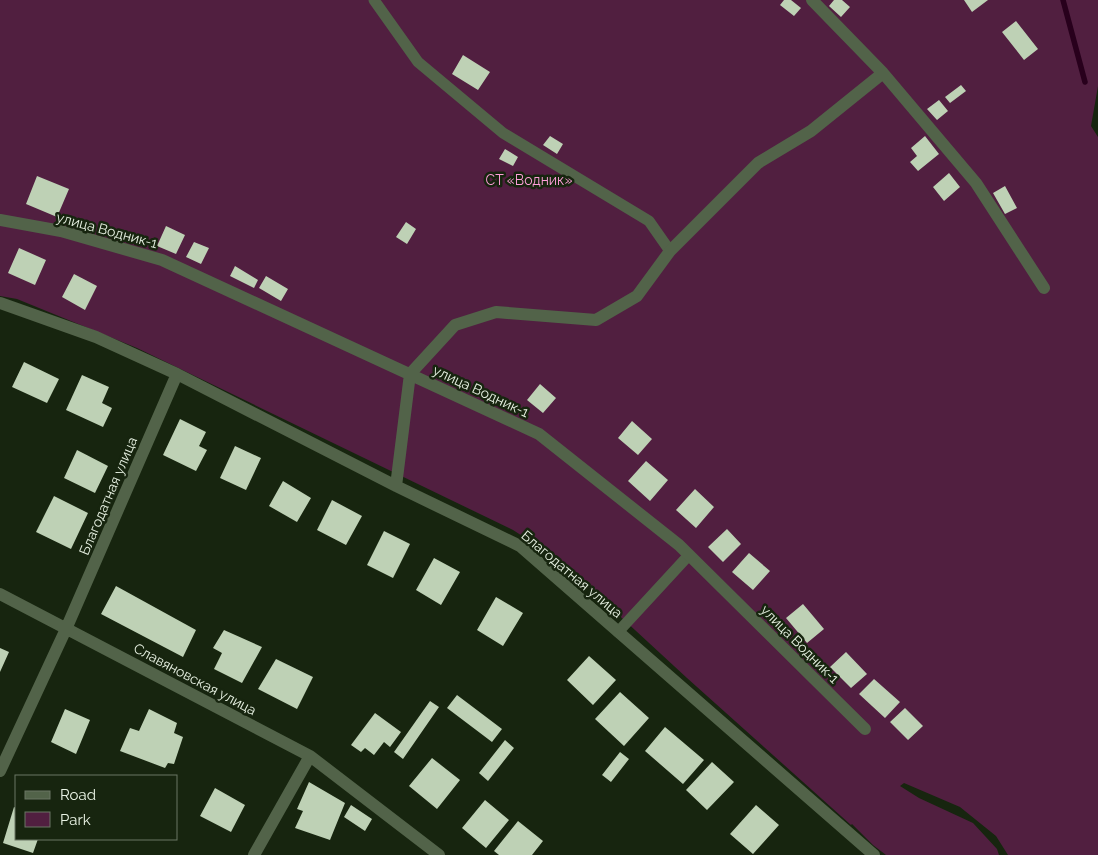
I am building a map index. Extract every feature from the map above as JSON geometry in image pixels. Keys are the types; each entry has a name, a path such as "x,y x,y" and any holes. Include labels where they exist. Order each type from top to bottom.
{"street":[{"path":"812,0 883,73 976,183 1044,288"},
{"path":"396,486 410,374 455,325 496,312 596,320 637,296 670,251 758,163 811,131 883,73"},
{"name":"улица Водник-1","path":"0,220 61,231 162,260 538,434 689,555 865,729"},
{"name":"Благодатная улица","path":"0,303 96,337 177,374 396,486 520,546 874,855"},
{"name":"Благодатная улица","path":"0,771 66,629 177,374"},
{"path":"0,594 66,629"},
{"name":"Славяновская улица","path":"66,629 310,756 439,855"},
{"path":"254,855 310,756"}],"lane":[{"path":"374,0 418,62 503,133 649,221 670,251"},
{"path":"618,632 689,555"}],"green space":[{"name":"СТ «Водник»","path":"0,0 1098,0 1098,86 1091,126 1098,137 1098,855 1008,855 996,836 960,807 904,783 900,786 919,798 973,823 997,849 999,855 886,855 687,678 558,559 513,530 137,348 17,299 0,296"}],"building":[{"path":"784,0 791,0 801,8 794,16 780,5"},
{"path":"834,0 842,0 850,7 841,17 829,6"},
{"path":"964,0 988,0 972,12"},
{"path":"1016,21 1038,49 1024,60 1002,32"},
{"path":"463,55 490,72 478,90 452,74"},
{"path":"961,85 966,91 950,103 945,97"},
{"path":"939,100 948,111 937,120 927,109"},
{"path":"550,136 563,144 557,154 543,145"},
{"path":"925,136 939,154 918,171 910,162 917,156 911,148"},
{"path":"505,149 518,157 513,166 499,159"},
{"path":"949,173 960,187 944,201 933,187"},
{"path":"37,176 69,189 57,217 26,204"},
{"path":"1005,186 1017,208 1005,214 993,193"},
{"path":"406,222 416,229 407,244 396,237"},
{"path":"166,226 185,235 176,254 157,246"},
{"path":"194,242 209,248 201,264 186,257"},
{"path":"19,248 46,260 35,285 8,273"},
{"path":"235,266 258,280 254,288 230,276"},
{"path":"74,274 97,286 85,310 62,297"},
{"path":"266,276 288,289 281,301 259,288"},
{"path":"24,362 59,379 47,403 12,387"},
{"path":"82,375 109,387 102,403 112,408 103,427 66,410"},
{"path":"540,384 556,398 543,413 527,400"},
{"path":"180,419 206,432 199,446 207,450 196,471 163,455"},
{"path":"632,421 652,439 638,455 618,438"},
{"path":"235,446 261,458 246,490 220,478"},
{"path":"77,450 108,466 95,493 64,478"},
{"path":"646,461 668,480 650,501 628,481"},
{"path":"283,481 311,498 297,522 269,506"},
{"path":"695,489 714,507 696,528 676,510"},
{"path":"54,496 88,513 71,549 36,532"},
{"path":"332,500 362,516 346,545 317,530"},
{"path":"727,529 741,544 723,562 708,547"},
{"path":"384,531 410,544 393,578 367,565"},
{"path":"749,553 770,571 753,590 732,572"},
{"path":"434,558 460,572 441,605 416,590"},
{"path":"116,586 196,630 183,657 101,614"},
{"path":"496,597 523,613 503,646 477,630"},
{"path":"803,604 824,629 807,643 786,618"},
{"path":"224,630 262,647 242,683 214,669 222,653 213,648"},
{"path":"0,648 9,652 0,672"},
{"path":"846,652 867,674 851,688 830,667"},
{"path":"589,656 616,680 593,705 567,680"},
{"path":"276,659 313,677 297,709 258,689"},
{"path":"874,679 900,702 885,718 859,694"},
{"path":"620,692 649,718 624,746 595,719"},
{"path":"457,695 502,729 492,742 447,708"},
{"path":"430,701 439,707 403,759 394,752"},
{"path":"905,708 923,726 908,740 890,722"},
{"path":"65,709 90,720 76,754 51,742"},
{"path":"149,709 177,723 174,733 183,737 174,764 168,763 165,768 120,751 130,728 139,731"},
{"path":"375,713 401,732 390,747 384,742 374,755 365,748 361,752 351,745"},
{"path":"665,727 704,760 683,784 645,751"},
{"path":"505,740 514,748 488,781 479,773"},
{"path":"620,752 629,759 611,782 602,775"},
{"path":"432,758 460,780 437,809 409,786"},
{"path":"712,762 734,782 707,810 686,790"},
{"path":"309,782 345,803 330,840 295,828 303,811 297,809"},
{"path":"215,788 245,805 231,832 200,816"},
{"path":"485,800 509,820 486,848 462,828"},
{"path":"351,805 372,819 365,831 344,817"},
{"path":"756,805 779,825 753,854 730,834"},
{"path":"14,807 15,840 38,840 33,853 3,843"},
{"path":"518,821 543,841 532,855 499,855 494,851"}],"waterway":[{"path":"1063,0 1085,82"}]}
